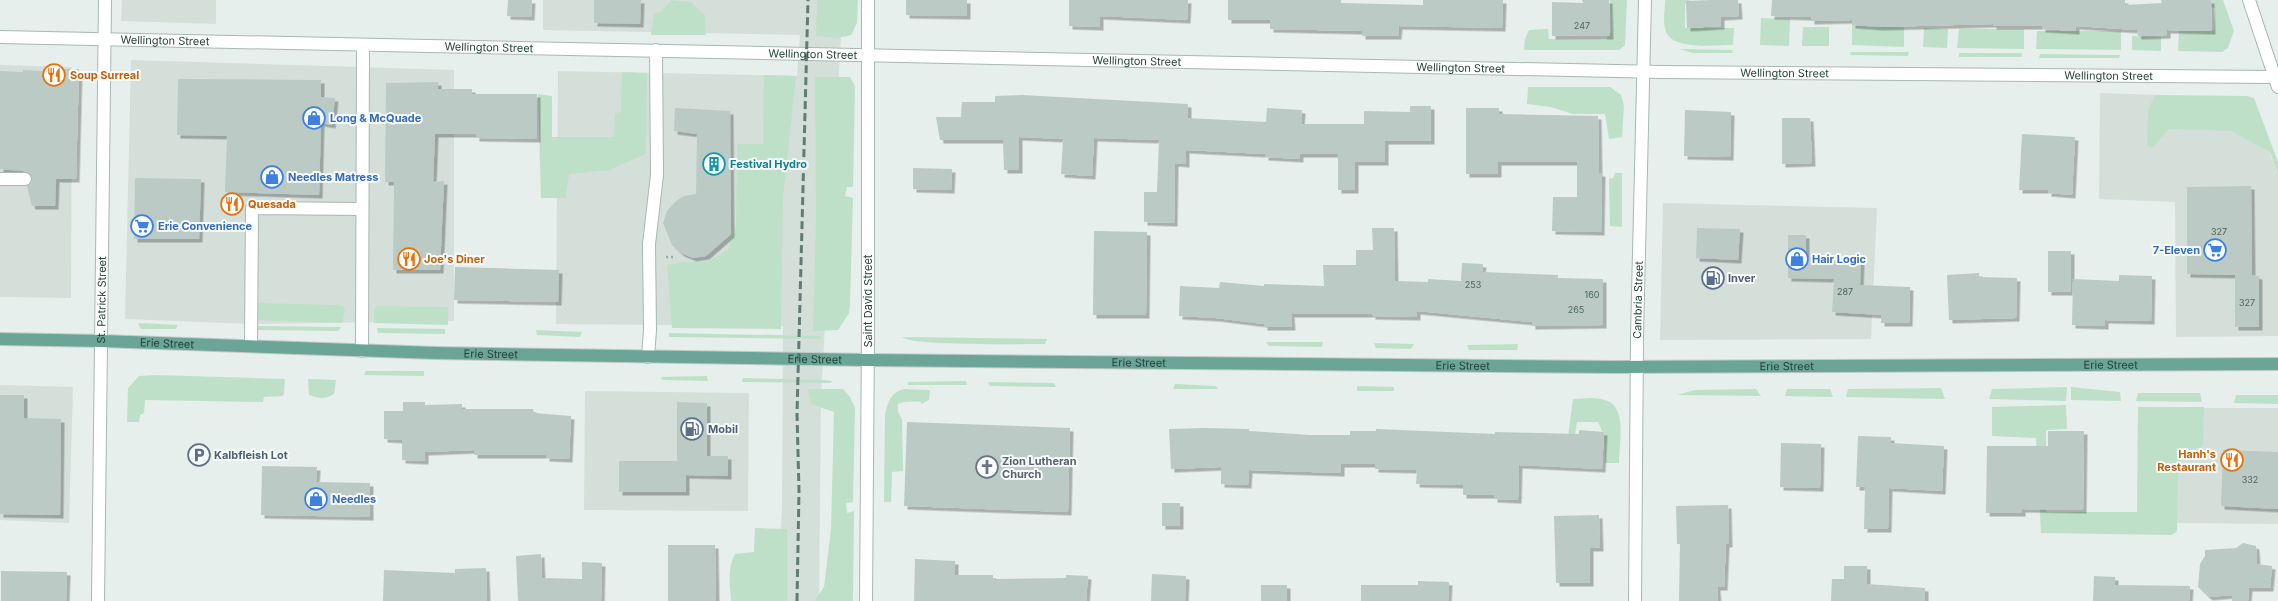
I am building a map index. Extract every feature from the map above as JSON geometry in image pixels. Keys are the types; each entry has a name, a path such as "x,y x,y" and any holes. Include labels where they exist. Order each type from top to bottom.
{"main road":[{"name":"Erie Street","path":"0,339 102,341 362,351 868,360 1637,366 2278,364"}],"street":[{"name":"St. Patrick Street","path":"98,601 105,0"},
{"name":"Saint David Street","path":"866,601 868,0"},
{"name":"Cambria Street","path":"1635,601 1637,366 1646,0"},
{"path":"2249,0 2264,40 2276,82"},
{"name":"Wellington Street","path":"0,38 363,46 867,54 1644,72 2276,82"},
{"path":"362,351 363,46"},
{"path":"648,357 650,330 649,244 657,175 656,50"},
{"path":"0,179 25,179"},
{"path":"251,346 252,208 362,209"}],"shaded area":[{"path":"122,0 216,0 216,24 121,21"},
{"path":"543,0 843,0 821,397 819,601 776,601 782,511 783,326 556,324 558,71 797,76 800,35 543,30"},
{"path":"131,60 454,70 454,321 250,324 125,319"},
{"path":"0,65 72,67 71,298 0,297"},
{"path":"2100,93 2249,98 2278,175 2278,336 2176,337 2175,202 2099,199"},
{"path":"1663,203 1877,208 1871,339 1660,340"},
{"path":"0,385 73,387 69,523 0,520"},
{"path":"585,391 749,393 748,511 584,510"},
{"path":"2173,408 2278,408 2278,524 2175,523"}],"green space":[{"path":"671,0 691,2 705,15 706,35 651,35 654,14 662,11"},
{"path":"817,0 858,0 857,23 851,35 838,38 816,36"},
{"path":"1610,0 1627,0 1625,45 1619,50 1524,50 1525,39 1529,30 1548,29 1549,39 1607,40 1608,34 1611,33"},
{"path":"1665,0 1690,0 1685,4 1685,28 1734,28 1733,45 1697,46 1688,45 1672,39 1665,30"},
{"path":"2199,0 2223,0 2234,31 2228,48 2222,52 2178,51 2179,31 2214,30 2215,8 2200,6"},
{"path":"1761,18 1790,19 1789,46 1760,45"},
{"path":"1852,25 1904,27 1904,47 1852,45"},
{"path":"1803,27 1829,27 1829,46 1802,46"},
{"path":"1924,28 1948,29 1947,48 1923,47"},
{"path":"1959,29 2024,29 2024,49 1957,48"},
{"path":"2037,31 2121,31 2121,50 2036,49"},
{"path":"2132,36 2161,37 2161,51 2132,50"},
{"path":"1679,49 1732,50 1733,53 1693,53"},
{"path":"1850,52 1909,52 1908,56 1851,55"},
{"path":"1959,53 2022,53 2022,57 1959,57"},
{"path":"2040,54 2120,55 2119,58 2039,58"},
{"path":"622,72 647,73 646,154 609,170 569,174 566,198 541,198 538,94 552,96 552,137 614,137 615,113 621,112"},
{"path":"764,75 796,76 783,198 781,329 672,328 667,265 682,262 707,262 728,250 736,227 737,144 763,144"},
{"path":"815,77 850,77 855,86 853,187 847,187 845,196 853,198 850,305 849,313 838,330 813,331 816,217"},
{"path":"1528,87 1610,87 1621,95 1624,106 1622,137 1609,139 1605,114 1573,114 1551,107 1527,104"},
{"path":"2155,95 2247,96 2254,98 2278,162 2278,174 2270,152 2231,131 2169,129 2152,148 2147,145 2148,110"},
{"path":"1615,173 1622,173 1622,227 1610,226 1609,179 1613,178"},
{"path":"259,303 337,305 343,306 345,310 342,323 256,320 255,307"},
{"path":"378,306 448,307 448,325 374,323 374,309"},
{"path":"138,324 178,325 176,329 141,329"},
{"path":"257,326 341,327 338,331 257,330"},
{"path":"377,328 445,329 445,334 378,333"},
{"path":"536,330 582,332 580,337 537,335"},
{"path":"669,333 821,336 821,339 669,337"},
{"path":"902,337 1047,339 1045,344 969,344 924,342 909,340"},
{"path":"1266,342 1323,342 1322,347 1269,346"},
{"path":"1374,344 1414,344 1411,349 1376,348"},
{"path":"1518,344 1517,350 1469,350 1467,345"},
{"path":"366,371 424,371 424,376 364,375"},
{"path":"156,375 285,379 284,394 282,396 264,397 263,402 145,400 144,413 140,415 139,422 127,422 128,388 139,376"},
{"path":"707,376 708,381 662,380 661,377"},
{"path":"743,378 832,381 831,383 742,382"},
{"path":"308,379 336,380 334,394 322,398 309,395"},
{"path":"966,381 967,385 908,385 908,382"},
{"path":"988,382 1054,383 1056,387 990,386"},
{"path":"1175,384 1216,386 1218,389 1173,389"},
{"path":"1357,386 1394,387 1394,391 1357,391"},
{"path":"2067,387 2066,401 1989,399 1992,389"},
{"path":"2071,387 2120,392 2121,401 2071,400"},
{"path":"1941,388 1945,399 1846,397 1848,389"},
{"path":"808,389 843,389 850,397 855,408 853,502 846,503 847,513 854,511 853,601 814,601 824,587 831,529 834,412 811,404"},
{"path":"904,389 930,390 929,400 921,404 921,402 912,401 898,404 898,412 902,419 903,471 892,472 891,502 884,502 885,414 893,395"},
{"path":"1756,389 1761,396 1677,395 1695,390"},
{"path":"1787,389 1830,389 1833,397 1785,396"},
{"path":"2138,393 2200,393 2202,402 2136,401"},
{"path":"2236,395 2278,395 2278,404 2234,403"},
{"path":"1573,399 1601,399 1610,402 1616,408 1619,415 1621,435 1619,463 1605,463 1604,432 1602,431 1598,422 1577,422 1570,468 1564,466"},
{"path":"2066,405 2067,429 2046,430 2046,512 2137,512 2138,407 2204,407 2203,444 2200,448 2179,449 2177,531 2172,535 2041,533 2036,438 1992,436 1992,407"},
{"path":"755,528 787,529 787,601 731,601 730,577 732,560 735,554 754,552"}],"building":[{"path":"508,0 532,0 531,17 507,16"},
{"path":"594,0 641,0 640,24 594,23"},
{"path":"906,0 967,0 967,16 906,15"},
{"path":"1069,0 1188,0 1187,20 1100,16 1100,27 1069,26"},
{"path":"1228,0 1341,0 1341,3 1423,5 1423,0 1503,0 1502,28 1399,26 1398,36 1362,36 1362,31 1270,29 1270,20 1228,20"},
{"path":"1582,0 1609,0 1610,36 1552,36 1552,2 1583,3"},
{"path":"1738,0 1739,16 1721,17 1721,26 1687,28 1686,1"},
{"path":"1772,0 2125,0 2125,5 2162,3 2161,0 2211,0 2212,31 2167,30 2167,35 2138,36 2137,30 2076,26 2076,31 2042,29 2042,26 1993,26 1993,24 1880,27 1852,25 1852,20 1811,21 1811,17 1771,16"},
{"path":"43,69 79,69 76,179 56,179 55,206 32,206 27,186 32,182 31,175 23,171 0,169 0,71 23,72 23,70 43,71"},
{"path":"178,79 321,80 321,97 335,98 332,125 321,123 319,195 225,192 227,136 177,135"},
{"path":"438,82 438,89 472,89 472,94 537,94 537,139 476,138 476,134 435,134 433,182 444,181 440,270 393,270 394,182 385,182 386,83"},
{"path":"1022,95 1188,104 1188,118 1266,122 1267,108 1302,110 1301,124 1364,124 1364,111 1410,112 1410,106 1431,106 1431,141 1385,141 1385,162 1355,162 1355,190 1338,190 1338,154 1300,154 1300,159 1265,157 1265,154 1186,150 1186,164 1175,163 1174,223 1144,222 1144,192 1157,192 1159,140 1094,138 1092,176 1061,174 1063,139 1019,137 1019,170 1004,170 1003,140 940,140 936,117 961,117 962,102 995,102 995,96"},
{"name":"Festival Hydro","path":"675,108 730,111 731,234 706,256 693,258 681,253 672,245 663,223 667,211 676,201 684,196 696,194 697,134 674,131"},
{"path":"1466,108 1499,108 1499,114 1598,116 1599,173 1602,173 1601,232 1552,231 1553,197 1577,197 1577,162 1498,162 1498,174 1466,174"},
{"path":"1685,110 1731,112 1730,157 1684,156"},
{"path":"1782,118 1810,118 1812,163 1782,164"},
{"path":"2022,134 2075,137 2072,195 2048,193 2048,190 2019,190"},
{"path":"913,168 952,169 951,190 913,189"},
{"path":"135,178 201,179 199,239 134,239"},
{"path":"2251,186 2252,275 2259,276 2259,327 2235,327 2235,275 2187,274 2187,187"},
{"path":"1372,228 1394,228 1395,281 1428,282 1428,279 1461,281 1462,263 1483,264 1482,272 1558,275 1558,278 1603,279 1603,325 1532,326 1532,322 1417,311 1417,317 1372,316 1372,314 1291,314 1292,327 1264,327 1264,324 1216,318 1179,316 1180,286 1219,288 1220,282 1264,286 1264,284 1324,286 1323,265 1356,265 1356,250 1373,250"},
{"path":"1697,228 1740,229 1738,260 1696,258"},
{"path":"1094,231 1147,232 1146,315 1093,315"},
{"path":"1788,235 1806,235 1806,257 1861,260 1860,285 1910,287 1909,323 1881,323 1881,315 1832,312 1834,279 1788,278"},
{"path":"2048,251 2071,251 2071,292 2048,292"},
{"path":"455,267 559,270 558,302 454,300"},
{"path":"1979,273 1979,277 2017,278 2016,318 1949,320 1947,275"},
{"path":"2119,275 2152,276 2151,321 2105,320 2105,326 2072,325 2073,279 2119,281"},
{"path":"0,395 24,395 24,418 61,419 60,515 0,514"},
{"path":"403,402 425,402 425,405 462,404 462,409 533,409 534,413 571,416 569,459 546,458 546,455 474,455 474,450 425,452 425,461 402,460 402,440 384,439 384,411 403,411"},
{"name":"Mobil","path":"677,402 707,403 707,456 728,456 728,476 686,475 686,492 619,492 619,461 677,461"},
{"name":"Zion Lutheran Church","path":"907,422 1070,428 1068,512 904,506"},
{"path":"1169,429 1249,429 1249,431 1310,435 1350,435 1350,431 1376,431 1376,429 1495,434 1495,432 1579,434 1579,430 1604,432 1602,469 1519,465 1518,500 1494,499 1494,495 1463,495 1463,485 1416,484 1417,470 1375,469 1375,464 1341,464 1341,473 1249,470 1248,485 1221,484 1221,467 1171,469"},
{"path":"2048,431 2084,431 2083,510 2022,509 2022,513 1986,513 1987,446 2048,446"},
{"path":"1858,436 1891,437 1891,443 1944,446 1942,491 1889,488 1888,529 1864,529 1865,487 1856,487"},
{"path":"1781,443 1821,444 1820,488 1780,487"},
{"path":"2223,450 2278,452 2278,509 2221,506"},
{"name":"Needles","path":"262,466 317,467 316,482 370,483 370,517 261,515"},
{"path":"1162,503 1180,503 1180,526 1162,526"},
{"path":"1728,505 1729,544 1726,544 1724,587 1717,587 1718,601 1679,601 1680,544 1677,544 1676,506"},
{"path":"1599,515 1600,548 1590,548 1590,583 1556,583 1554,516"},
{"path":"2243,543 2256,546 2257,564 2272,566 2270,588 2249,588 2248,601 2232,601 2232,595 2209,597 2198,587 2200,564 2205,556 2205,550 2236,548"},
{"path":"668,545 715,545 716,601 668,601"},
{"path":"541,554 542,578 582,579 582,562 602,563 601,601 518,601 516,556"},
{"path":"915,559 955,561 955,575 993,575 993,579 1066,578 1066,575 1088,576 1086,601 914,601"},
{"path":"1844,566 1867,566 1867,584 1925,588 1925,601 1831,601 1832,579 1844,579"},
{"path":"486,568 487,601 383,601 384,570 455,573 455,569"},
{"path":"1,571 67,572 66,601 1,601"},
{"path":"1152,574 1186,576 1185,601 1151,601"},
{"path":"2094,576 2115,577 2115,585 2190,586 2189,601 2093,601"},
{"path":"1418,581 1449,582 1448,601 1361,601 1361,585 1418,585"},
{"path":"1261,585 1287,585 1287,601 1261,601"}],"railway":[{"path":"797,601 799,491 797,414 808,0"}],"place":[{"name":"Soup Surreal","path":"54,75"},
{"name":"Long & McQuade","path":"314,118"},
{"name":"Festival Hydro","path":"714,164"},
{"name":"Needles Matress","path":"272,177"},
{"name":"Quesada","path":"232,204"},
{"name":"Erie Convenience","path":"142,226"},
{"name":"7-Eleven","path":"2215,250"},
{"name":"Joe's Diner","path":"409,259"},
{"name":"Hair Logic","path":"1797,259"},
{"name":"Inver","path":"1713,278"},
{"name":"Mobil","path":"692,429"},
{"name":"Kalbfleish Lot","path":"199,455"},
{"name":"Hanh's Restaurant","path":"2232,460"},
{"name":"Zion Lutheran Church","path":"987,467"},
{"name":"Needles","path":"316,499"}]}
